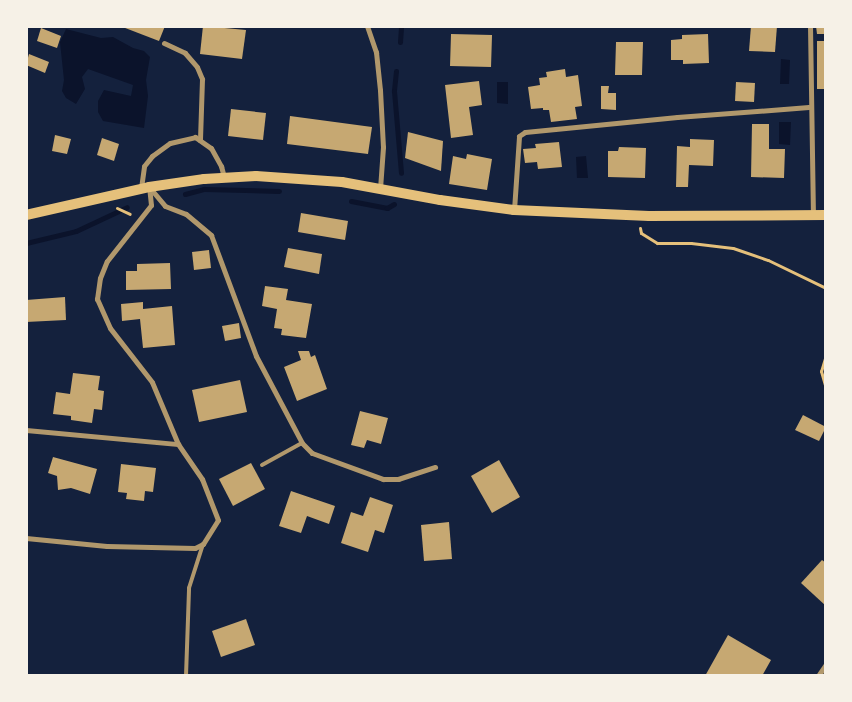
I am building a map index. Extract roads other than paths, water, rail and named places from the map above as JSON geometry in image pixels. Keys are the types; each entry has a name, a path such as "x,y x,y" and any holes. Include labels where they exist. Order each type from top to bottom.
{"main road":[{"path":"26,215 145,188 224,177 313,179 514,210 638,215 826,216"}],"street":[{"path":"367,26 376,52 380,90 383,147 380,188"},
{"path":"810,26 809,107 813,216"},
{"path":"164,43 185,53 196,67 202,79 200,140"},
{"path":"514,210 519,136 524,132 686,116 809,107"},
{"path":"26,538 107,546 195,548 203,544 218,520 202,479 178,444 152,382 110,328 97,298 100,278 107,261 152,205 145,188 144,166 152,156 170,143 194,137 211,148 221,166 224,177"},
{"path":"145,188 165,206 186,214 211,235 256,356 302,443 312,452 383,479 398,479 435,468"},
{"path":"26,430 178,444"},
{"path":"818,676 826,664"}],"lane":[{"path":"262,465 302,443"},
{"path":"186,676 190,588 203,544"}],"water":[{"path":"66,29 101,38 113,37 133,48 144,51 150,57 146,80 148,96 144,128 103,121 98,112 98,101 104,90 131,96 133,85 88,69 82,77 85,89 76,104 66,98 62,91 64,80 60,42"},
{"path":"781,59 790,60 789,84 780,84"},
{"path":"497,82 508,82 508,104 497,103"},
{"path":"779,122 791,122 790,145 779,144"},
{"path":"586,156 588,178 577,178 576,157"}],"waterway":[{"path":"400,42 401,26"},
{"path":"396,71 394,91 401,173"},
{"path":"185,194 204,189 279,191"},
{"path":"351,201 387,208 394,204"},
{"path":"26,243 76,231 127,207"}]}
